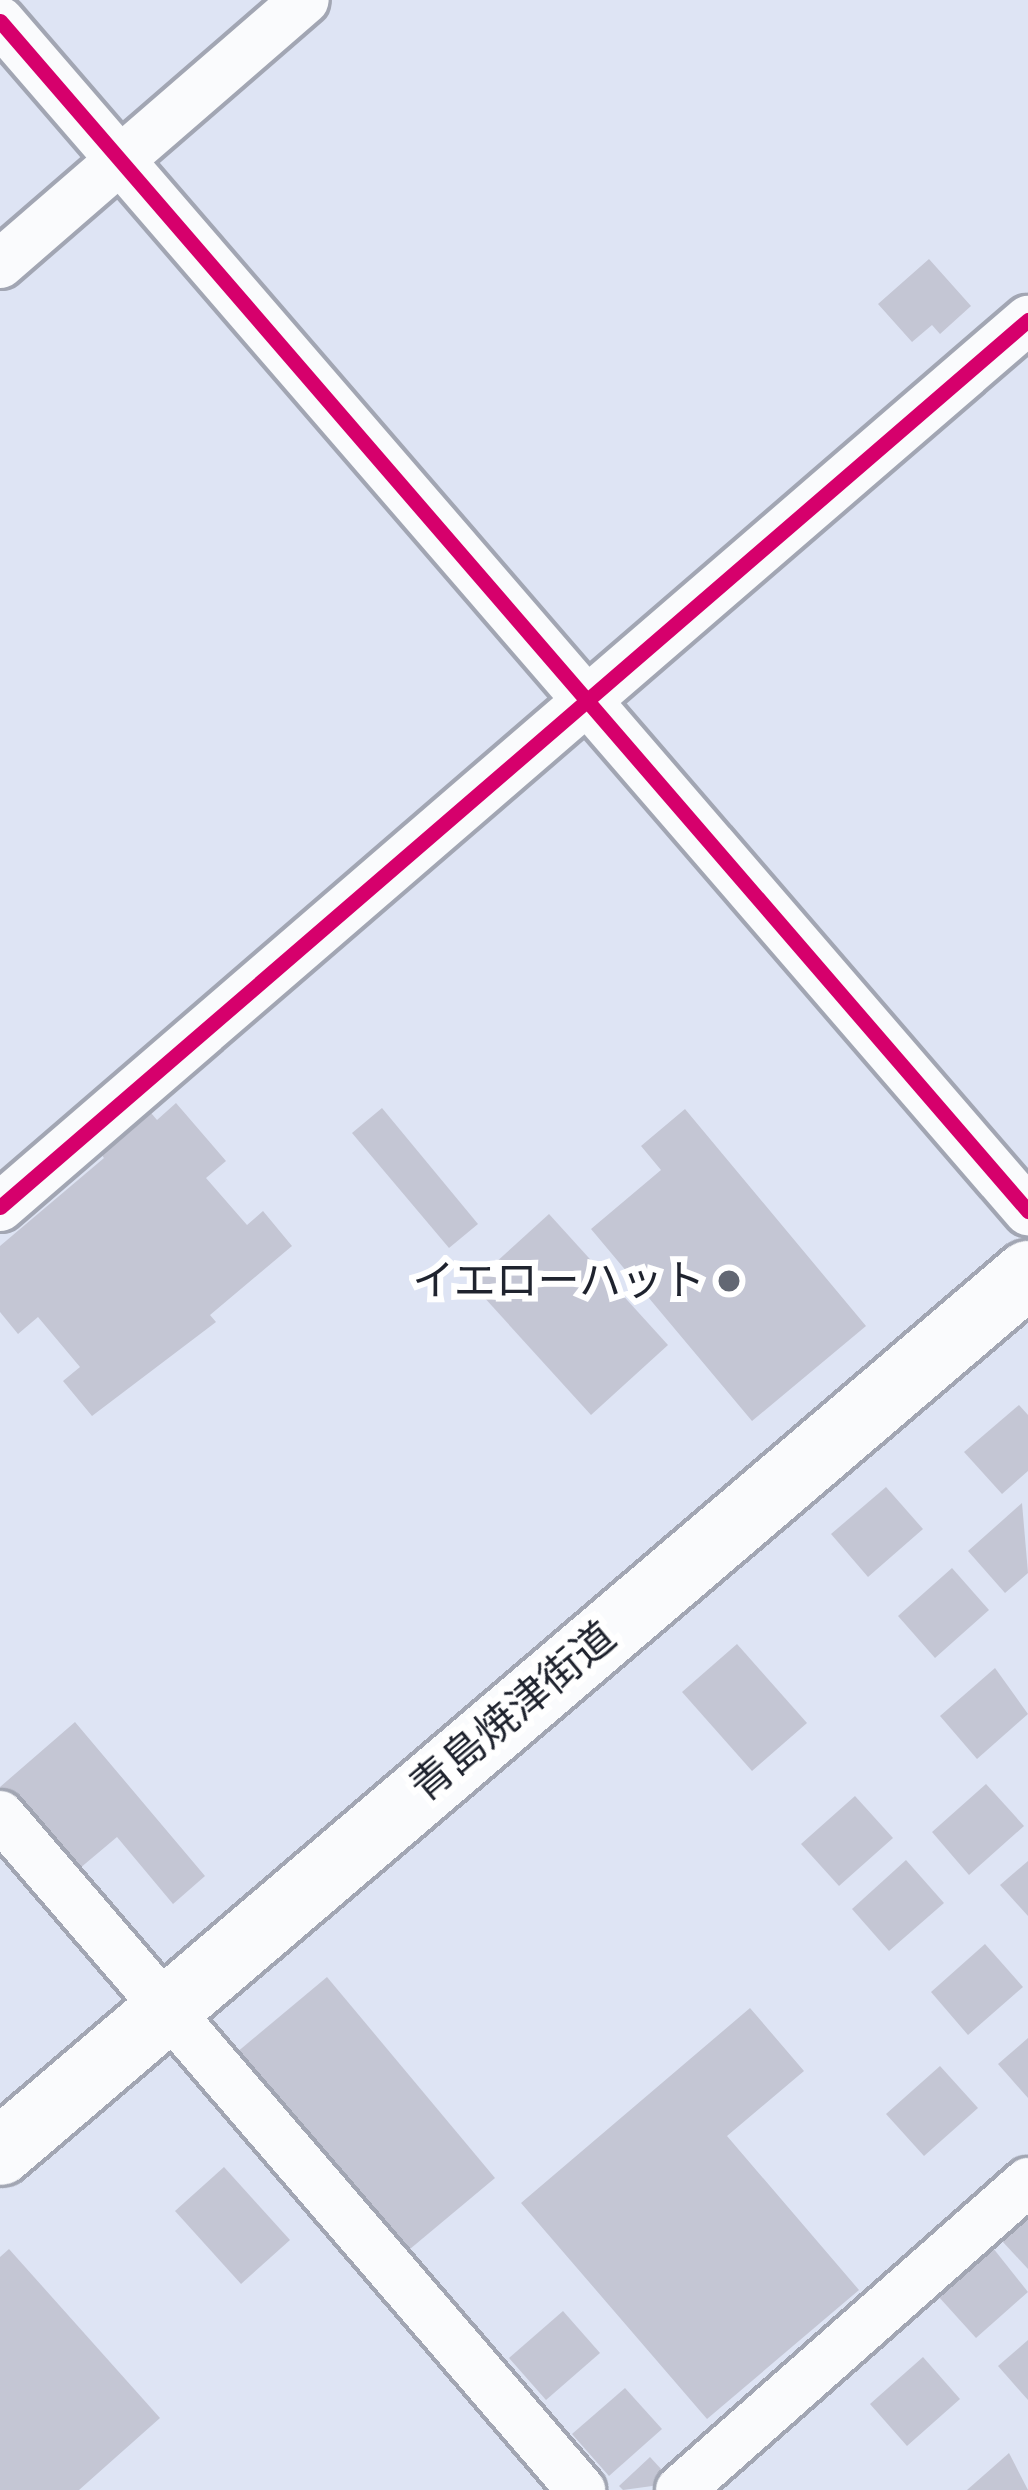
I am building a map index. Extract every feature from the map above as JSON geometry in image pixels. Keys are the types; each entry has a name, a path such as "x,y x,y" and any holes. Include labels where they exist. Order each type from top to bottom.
{"main road":[{"name":"青島焼津街道","path":"0,2152 1028,1274"}],"street":[{"path":"0,264 305,0"},
{"path":"0,21 1028,1211"},
{"path":"0,1208 1028,320"},
{"path":"0,1815 581,2490"},
{"path":"680,2490 1028,2182"}],"building":[{"path":"929,259 971,306 940,334 932,325 912,342 878,304"},
{"path":"176,1103 226,1161 206,1178 247,1225 263,1211 292,1246 210,1315 216,1322 92,1416 63,1381 80,1367 38,1317 18,1334 0,1312 0,1246 104,1158 97,1149 146,1107 157,1120"},
{"path":"382,1108 478,1224 449,1248 352,1133"},
{"path":"685,1109 866,1326 752,1421 591,1229 661,1170 641,1146"},
{"path":"549,1214 668,1345 591,1415 472,1284"},
{"path":"1019,1405 1028,1415 1028,1471 1002,1494 964,1452"},
{"path":"886,1487 923,1529 868,1577 831,1534"},
{"path":"1022,1503 1028,1573 1005,1593 968,1551"},
{"path":"952,1568 989,1610 935,1658 898,1616"},
{"path":"737,1644 807,1723 752,1771 682,1692"},
{"path":"995,1668 1028,1714 977,1759 940,1716"},
{"path":"75,1722 205,1876 173,1904 117,1837 73,1874 0,1787"},
{"path":"986,1784 1024,1826 969,1875 932,1832"},
{"path":"855,1796 893,1838 839,1886 801,1844"},
{"path":"906,1860 944,1903 889,1951 852,1909"},
{"path":"1028,1861 1028,1916 1000,1885"},
{"path":"985,1944 1023,1987 968,2035 931,1992"},
{"path":"327,1977 495,2178 404,2254 236,2053"},
{"path":"750,2008 804,2071 727,2136 859,2290 707,2419 521,2203"},
{"path":"1028,2038 1028,2098 998,2064"},
{"path":"940,2066 978,2108 924,2156 886,2114"},
{"path":"224,2167 290,2240 241,2284 175,2211"},
{"path":"1028,2218 1028,2269 1002,2241"},
{"path":"993,2248 1028,2292 976,2338 938,2296"},
{"path":"9,2249 160,2418 79,2490 0,2490 0,2257"},
{"path":"563,2311 600,2353 546,2400 509,2358"},
{"path":"1028,2340 1028,2400 998,2366"},
{"path":"923,2357 960,2399 907,2446 870,2404"},
{"path":"625,2388 662,2429 609,2476 572,2434"},
{"path":"1009,2453 1028,2490 967,2490"},
{"path":"650,2457 674,2483 623,2490 619,2486"}],"cycle path":[{"path":"0,21 1028,1211"},
{"path":"0,1207 1028,320"}],"place":[{"name":"イエローハット","path":"729,1281"}]}
